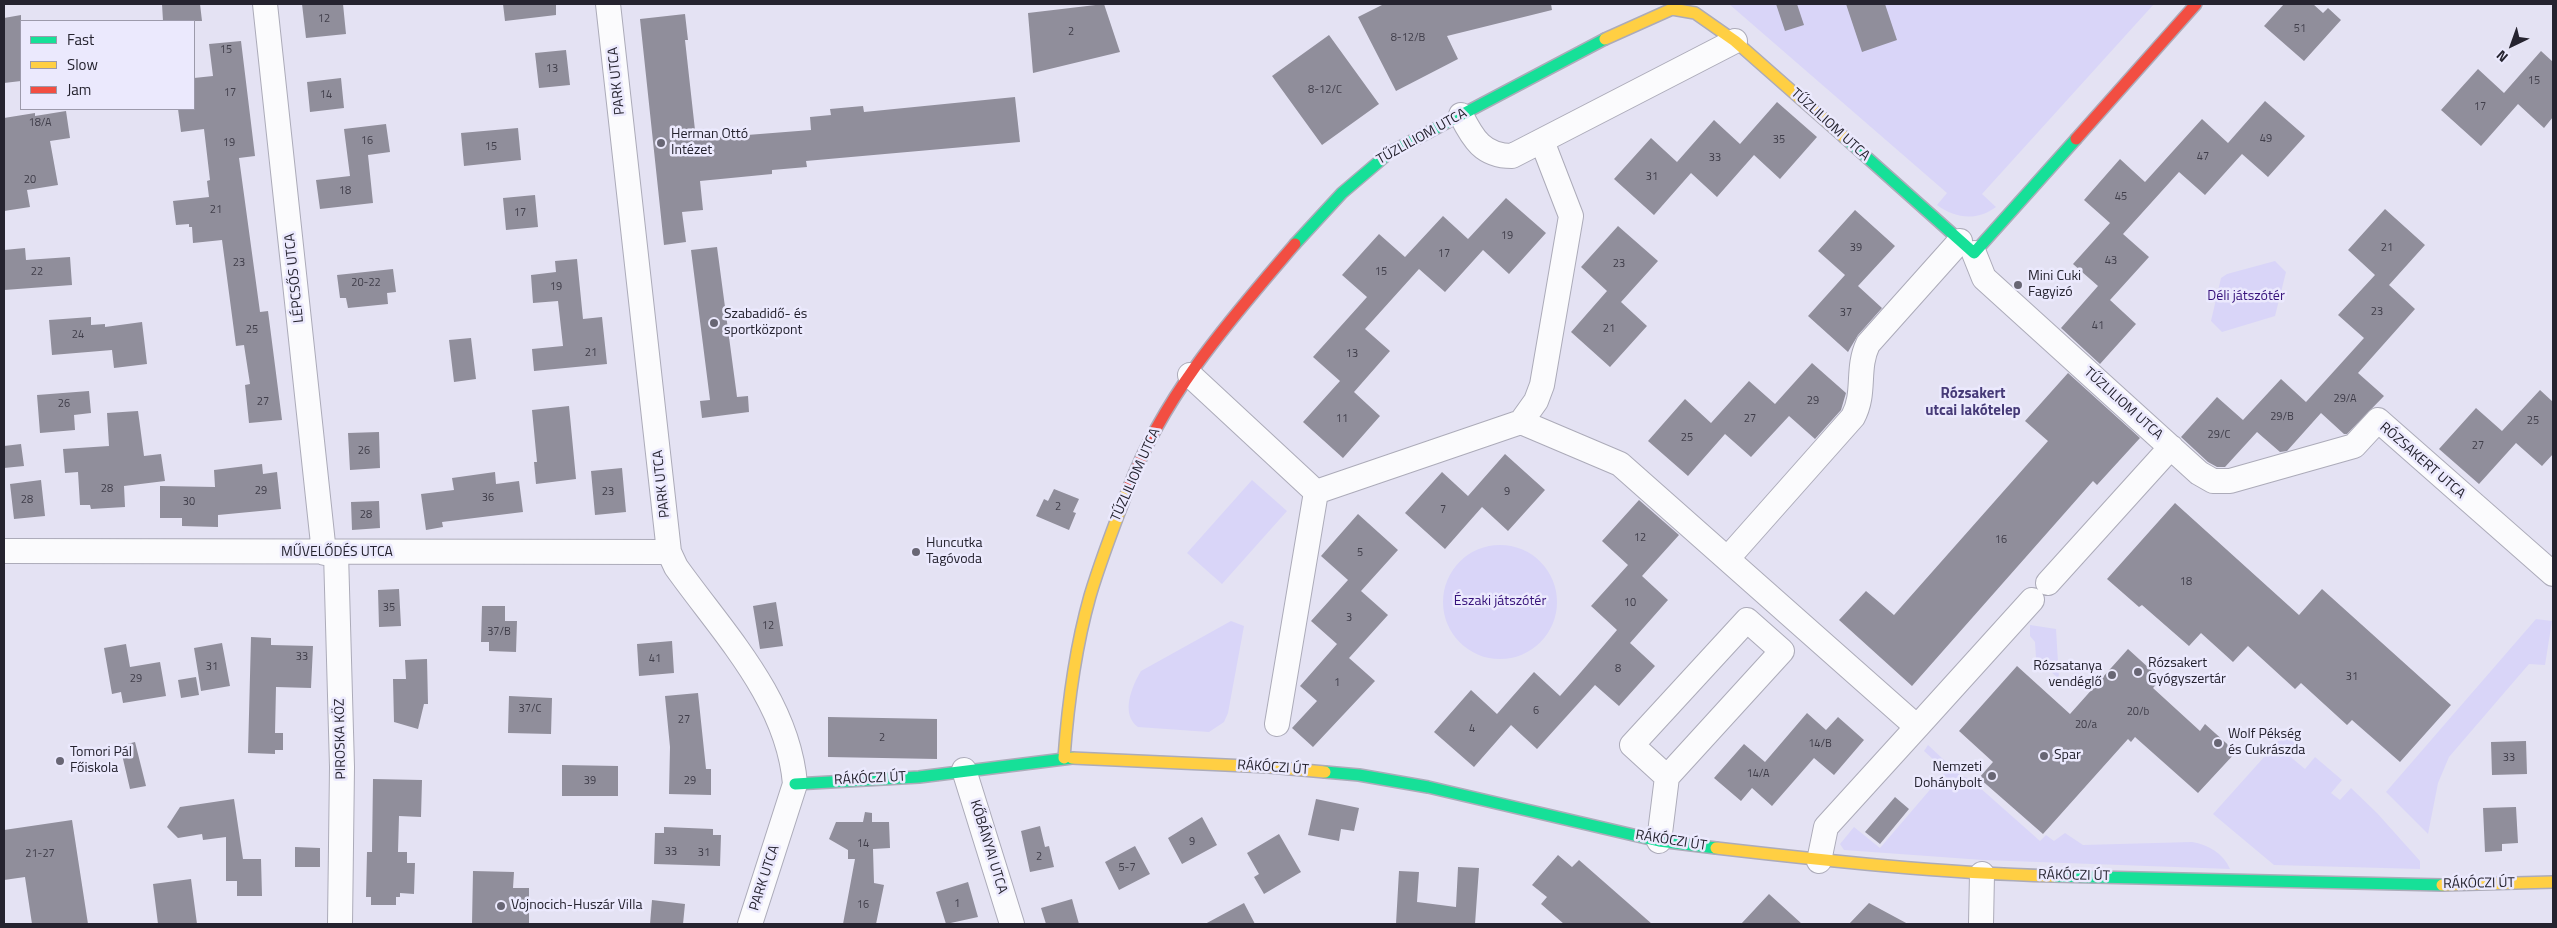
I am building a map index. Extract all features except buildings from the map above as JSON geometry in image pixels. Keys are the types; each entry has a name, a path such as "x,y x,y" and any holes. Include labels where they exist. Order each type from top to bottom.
{"street":[{"name":"LÉPCSŐS UTCA","path":"265,4 330,553"},
{"name":"PARK UTCA","path":"608,4 669,552 676,567 751,669 769,701 793,760 795,784 750,924"},
{"path":"1728,558 1853,417 1860,404 1862,357 1868,344 1967,247 2196,4"},
{"name":"TŰZLILIOM UTCA","path":"1064,758 1067,704 1072,668 1093,582 1106,544 1150,437 1220,332 1348,187 1389,153 1625,29 1672,9 1695,13 1735,41 1967,247 1984,278 2171,447"},
{"path":"1461,115 1472,136 1498,156 1512,156 1735,41"},
{"path":"1316,492 1521,422 1536,401 1542,385 1571,216 1542,141"},
{"path":"1190,375 1316,492"},
{"name":"RÓZSAKERT UTCA","path":"2171,447 2199,473 2213,481 2230,482 2354,446 2378,420 2553,574"},
{"path":"1521,422 1620,464 1917,727"},
{"path":"2048,582 2171,447"},
{"path":"1277,724 1316,492"},
{"name":"MŰVELŐDÉS UTCA","path":"4,550 330,553 669,552"},
{"name":"PIROSKA KÖZ","path":"330,553 342,768 340,924"},
{"path":"1667,777 1632,745 1769,596"},
{"path":"1819,861 1826,827 2032,600"},
{"path":"1659,841 1667,777 1782,651 1747,620"},
{"name":"RÁKÓCZI ÚT","path":"795,784 920,777 1064,758 1269,767 1359,775 1428,787 1659,841 1819,861 1982,874 2434,885 2553,882"},
{"name":"KŐBÁNYAI UTCA","path":"964,770 1012,924"},
{"path":"1981,924 1982,874"}],"green space":[{"path":"1729,4 2154,4 1982,194 1996,207 1981,215 1966,216 1944,210 1937,205 1947,193"},
{"name":"Déli játszótér","path":"2275,261 2286,272 2275,316 2222,332 2211,321 2221,278 2227,274"},
{"path":"1252,480 1287,511 1222,584 1187,553"},
{"name":"Északi játszótér","path":"1500,545 1522,550 1540,562 1552,580 1557,602 1552,624 1540,642 1522,654 1500,659 1478,654 1460,642 1448,624 1443,602 1448,580 1460,562 1478,550"},
{"path":"2536,619 2552,621 2545,665 2529,664 2449,757 2438,783 2428,834 2386,792"},
{"path":"1231,621 1244,626 1228,713 1224,722 1209,732 1138,727 1130,715 1129,700 1141,671"},
{"path":"2030,625 2056,629 2059,679 2036,658 2035,642 2030,636"},
{"path":"2293,736 2298,740 2287,754 2305,769 2315,757 2342,780 2331,793 2340,800 2351,788 2377,813 2420,861 2420,869 2274,865 2213,814 2282,737"},
{"path":"1928,745 1960,775 1970,779 2040,841 2046,835 2054,841 2065,833 2083,845 2192,842 2204,845 2215,851 2224,858 2230,869 1983,860 1844,850 1840,844 1854,827 1880,848 1946,771 1924,751"}],"traffic: fast":[{"path":"1295,244 1342,193 1389,153 1605,39"},
{"path":"1844,137 1974,253 2076,139"},
{"path":"795,784 919,777 1072,758"},
{"path":"1325,772 1359,775 1428,787 1659,841 1716,848"},
{"path":"2053,876 2442,885"}],"traffic: slow":[{"path":"1605,39 1672,9 1695,13 1735,41 1844,137"},
{"path":"1064,758 1073,676 1080,636 1099,568 1129,487"},
{"path":"1072,758 1269,767 1325,772"},
{"path":"1716,848 1842,862 2053,876"},
{"path":"2442,885 2553,882"}],"traffic: jam":[{"path":"2076,139 2196,4"},
{"path":"1129,487 1161,420 1180,389 1224,329 1295,244"}],"place":[{"name":"Herman Ottó Intézet","path":"661,143"},
{"name":"Mini Cuki Fagyizó","path":"2018,285"},
{"name":"Szabadidő- és sportközpont","path":"714,323"},
{"name":"Huncutka Tagóvoda","path":"916,552"},
{"name":"Rózsakert Gyógyszertár","path":"2138,672"},
{"name":"Rózsatanya vendéglő","path":"2112,675"},
{"name":"Wolf Pékség és Cukrászda","path":"2218,743"},
{"name":"Spar","path":"2044,756"},
{"name":"Tomori Pál Főiskola","path":"60,761"},
{"name":"Nemzeti Dohánybolt","path":"1992,776"},
{"name":"Vojnocich-Huszár Villa","path":"501,906"}],"district":[{"name":"Rózsakert utcai lakótelep","path":"1973,402"}]}
